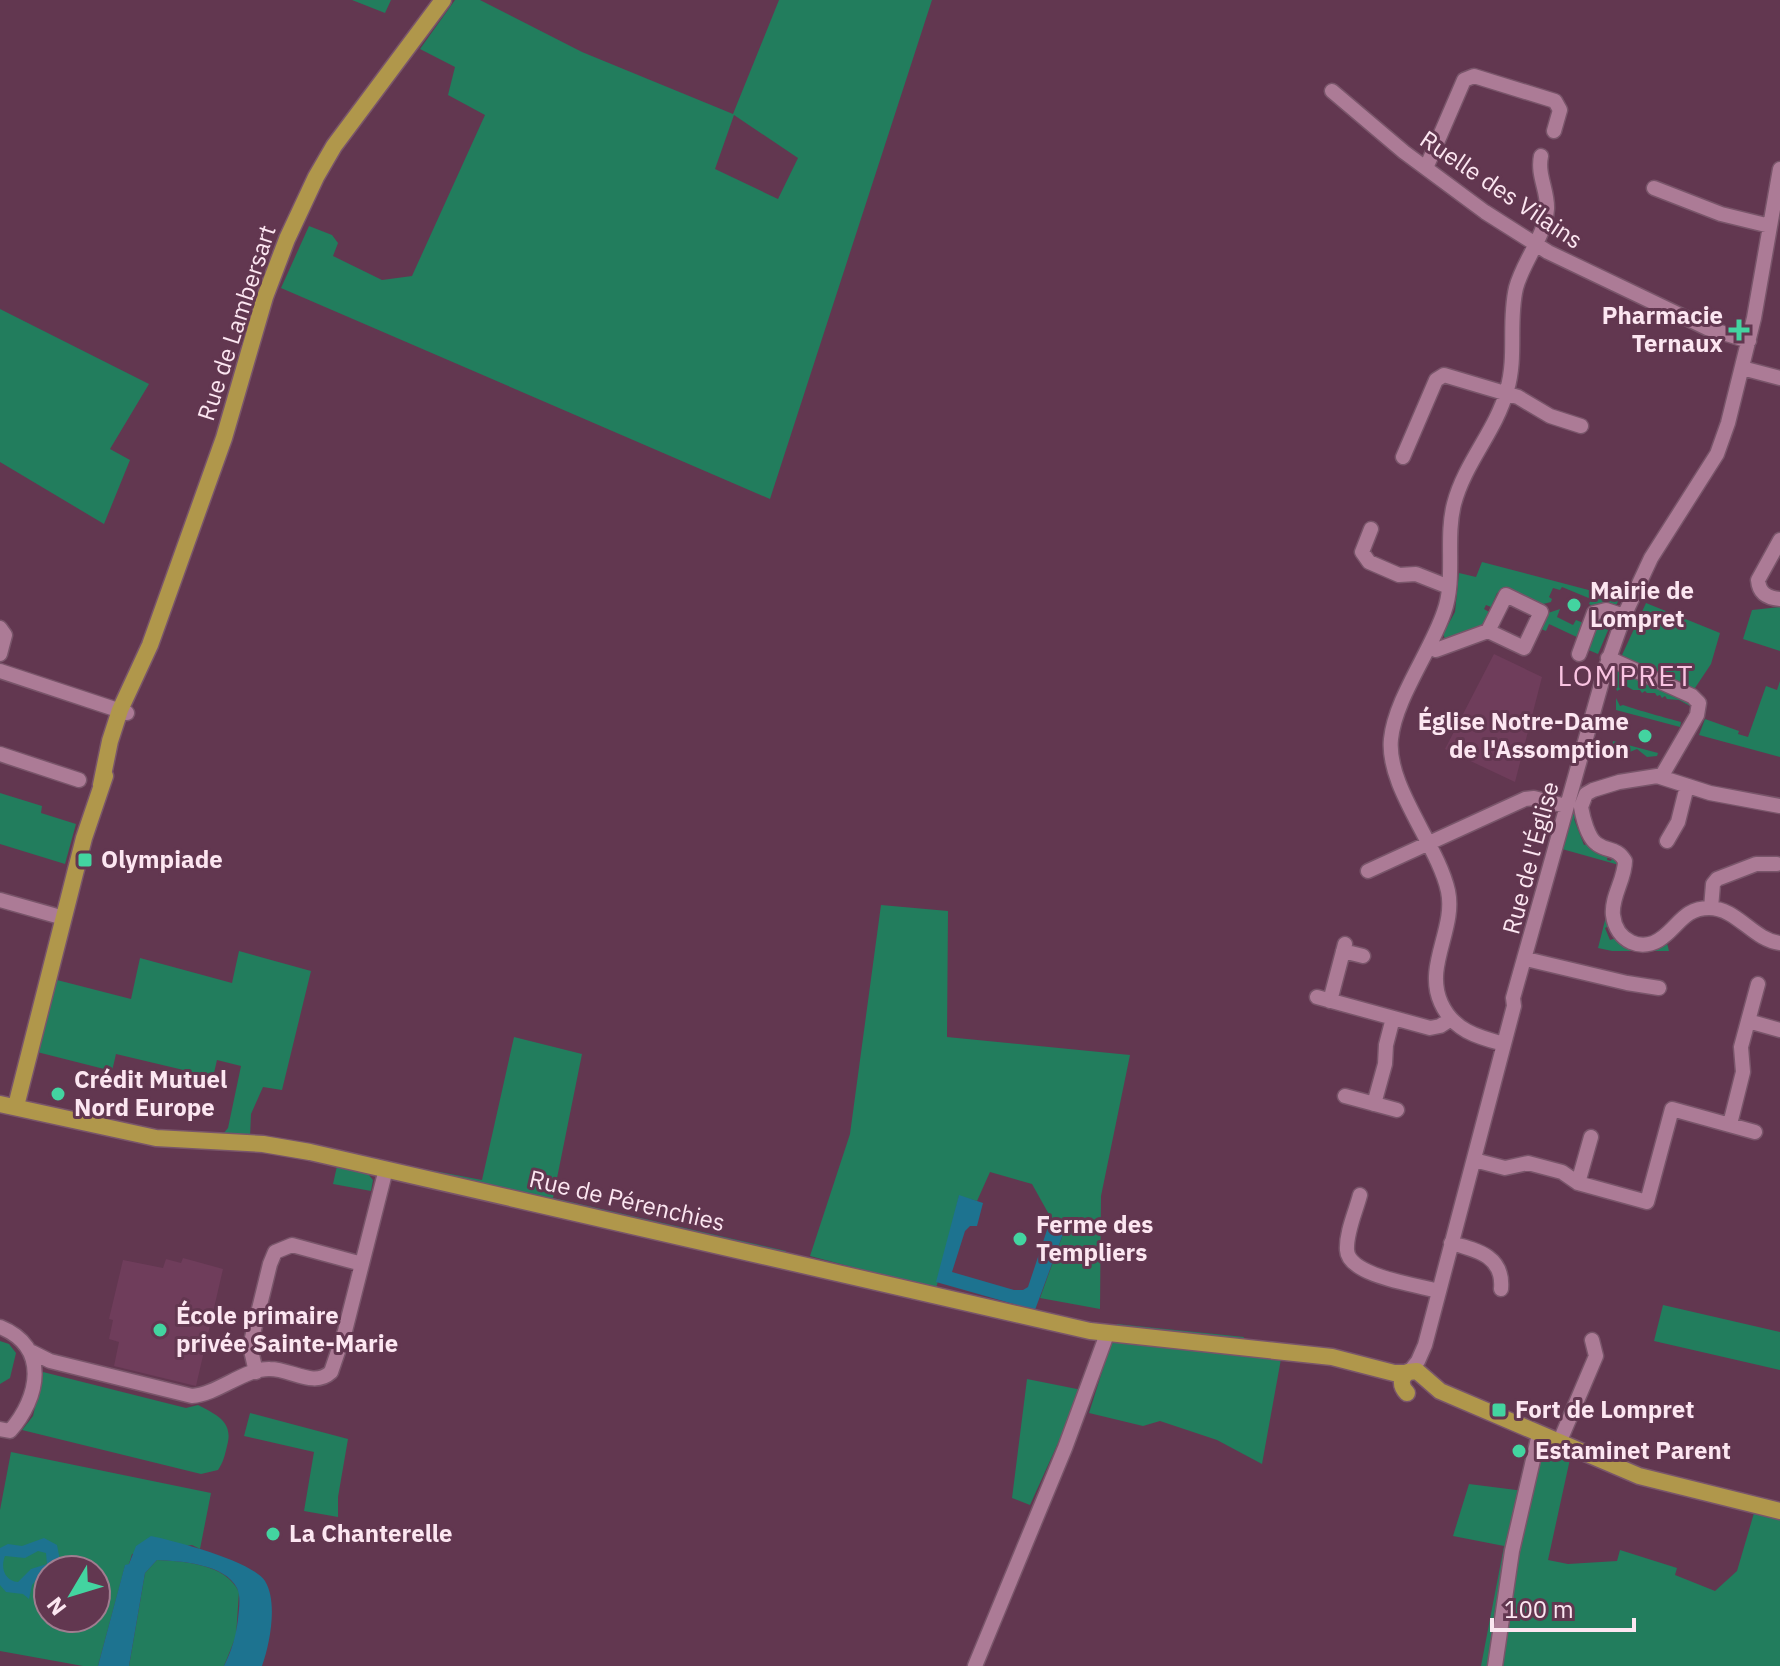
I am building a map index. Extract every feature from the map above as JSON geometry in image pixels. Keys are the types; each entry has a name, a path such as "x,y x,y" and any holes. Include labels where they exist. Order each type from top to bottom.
{"main road":[{"name":"Rue de Lambersart","path":"8,1105 24,1070 101,785 110,741 150,645 236,405 265,297 316,177 345,129 443,0"},
{"name":"Rue de Lambersart","path":"0,1095 14,1084 24,1070"},
{"name":"Rue de Pérenchies","path":"8,1105 156,1138 273,1146 386,1169 1107,1334 1312,1355"},
{"path":"1312,1355 1416,1375 1436,1389 1497,1417 1660,1483 1780,1511"},
{"path":"1312,1355 1375,1375 1412,1394 1497,1417"},
{"path":"1412,1394 1424,1388 1416,1375"}],"street":[{"path":"1426,168 1464,80 1471,76 1557,103 1560,110 1554,131"},
{"name":"Ruelle des Vilains","path":"1332,91 1426,168 1535,244 1573,266 1701,325 1749,341"},
{"path":"1504,1044 1475,1036 1451,1019 1441,1004 1435,985 1436,970 1449,922 1449,895 1395,771 1390,741 1399,712 1446,608 1454,504 1467,467 1497,416 1506,393 1512,364 1513,303 1518,281 1547,209 1540,170 1541,156"},
{"name":"Rue de l'Église","path":"1416,1375 1504,1044 1513,998 1571,805 1608,658 1651,558 1719,451 1749,341 1780,169"},
{"path":"1654,188 1721,214 1770,226"},
{"path":"1742,368 1780,378"},
{"path":"1403,457 1439,378 1449,375 1525,400 1550,416 1581,426"},
{"path":"1371,529 1362,552 1366,560 1399,575 1420,575 1449,587"},
{"path":"1780,540 1758,580 1763,593 1780,599"},
{"path":"1579,654 1594,613 1606,610 1624,616"},
{"path":"0,654 5,638 2,630"},
{"path":"1429,647 1436,650 1488,631"},
{"path":"1608,658 1695,698 1699,703 1699,710 1661,777"},
{"path":"0,671 124,711"},
{"path":"0,754 79,780"},
{"path":"1368,871 1525,799 1571,805 1593,790 1619,782 1661,777 1687,786 1780,806"},
{"path":"1667,841 1678,822 1687,786"},
{"path":"1571,805 1593,841 1616,850 1625,861 1613,912 1624,939 1638,944 1656,941 1686,914 1711,908 1726,912 1767,941 1780,943"},
{"path":"1711,908 1713,884 1717,879 1756,864 1777,864"},
{"path":"0,900 64,918"},
{"path":"1363,956 1344,948 1324,999 1433,1028 1451,1019"},
{"path":"1526,959 1659,988"},
{"path":"1730,1124 1743,1076 1740,1050 1758,984"},
{"path":"1374,1104 1393,1018"},
{"path":"1748,1021 1780,1030"},
{"path":"1345,1096 1397,1110"},
{"path":"1474,1160 1508,1168 1528,1163 1562,1172 1578,1183 1647,1202 1672,1109 1755,1132"},
{"path":"1578,1183 1591,1137"},
{"path":"0,1327 17,1335 30,1351 50,1361 192,1396 272,1369 319,1379 331,1372 386,1169"},
{"path":"1360,1195 1347,1246 1353,1264 1365,1272 1439,1291"},
{"path":"1451,1243 1481,1251 1493,1259 1501,1274 1501,1289"},
{"path":"256,1372 250,1346 275,1252 292,1245 362,1264"},
{"path":"975,1666 1065,1448 1107,1334"},
{"path":"1559,1443 1596,1356 1592,1340"},
{"path":"0,1429 10,1431 27,1409 33,1384 30,1351"},
{"path":"1495,1666 1512,1551 1539,1434"}],"shaded area":[{"path":"1494,654 1542,677 1515,782 1445,749"},
{"name":"École primaire privée Sainte-Marie","path":"183,1258 223,1269 196,1386 114,1366 119,1342 109,1339 113,1320 109,1319 123,1260 163,1268 166,1259 181,1263"}],"green space":[{"path":"352,0 391,0 385,13"},
{"path":"455,0 480,0 582,52 733,114 779,0 932,0 770,499 281,288 309,226 332,235 338,243 333,256 382,280 412,276 485,115 448,95 455,67 420,49","holes":["734,115 798,158 778,199 715,169"]},
{"path":"0,309 149,384 110,449 130,460 104,524 0,462"},
{"path":"1482,562 1619,598 1617,604 1592,611 1593,606 1589,604 1591,599 1562,587 1560,590 1553,588 1549,597 1551,602 1543,604 1510,589 1497,593 1491,607 1486,605 1484,609 1489,612 1484,627 1445,639 1443,634 1455,612 1459,573 1476,577"},
{"path":"1646,603 1720,633 1711,664 1693,691 1622,655"},
{"path":"1780,607 1780,651 1743,639 1752,610"},
{"path":"1560,609 1557,617 1573,625 1576,620 1586,624 1581,639 1549,624 1546,631 1541,629 1545,614"},
{"path":"1598,615 1614,616 1598,654 1586,649"},
{"path":"1616,668 1692,704 1690,706 1665,696 1662,698 1655,693 1642,693 1626,686 1617,691 1613,679"},
{"path":"1780,681 1780,757 1699,735 1705,719 1748,737 1766,686 1777,690"},
{"path":"1616,698 1620,706 1681,722 1680,727 1616,710"},
{"path":"1613,741 1658,753 1657,756 1647,757 1637,749 1625,754 1612,753 1610,756"},
{"path":"0,793 42,806 41,813 76,824 65,864 0,844"},
{"path":"1573,812 1578,817 1574,819 1584,845 1590,843 1608,855 1607,860 1611,861 1613,856 1620,862 1611,925 1605,928 1610,940 1616,938 1623,944 1680,928 1667,943 1669,951 1612,951 1598,948 1619,865 1562,849"},
{"path":"881,905 948,911 947,1037 1130,1055 1101,1196 1100,1309 1040,1298 1067,1223 1051,1218 1032,1184 990,1172 977,1201 959,1196 936,1289 810,1256 850,1134"},
{"path":"239,951 311,971 282,1090 263,1087 251,1114 250,1137 223,1134 228,1128 241,1066 217,1060 213,1077 116,1054 112,1071 37,1052 57,980 131,999 140,958 232,983"},
{"path":"514,1037 582,1054 553,1198 786,1251 784,1269 429,1187 403,1165 482,1180"},
{"path":"337,1166 368,1174 373,1180 371,1191 333,1184"},
{"path":"1663,1305 1780,1332 1780,1370 1654,1341"},
{"path":"1117,1324 1244,1337 1241,1355 1281,1359 1262,1464 1217,1440 1160,1421 1143,1426 1089,1413"},
{"path":"0,1341 9,1344 16,1353 10,1378 0,1384"},
{"path":"43,1372 186,1408 198,1405 226,1425 229,1438 221,1465 218,1470 201,1474 22,1430 33,1416"},
{"path":"1027,1379 1082,1390 1030,1505 1012,1498"},
{"path":"250,1413 348,1439 338,1497 338,1517 304,1511 314,1452 244,1436"},
{"path":"1543,1448 1570,1459 1548,1560 1568,1564 1617,1561 1620,1550 1677,1568 1675,1575 1715,1591 1737,1571 1754,1513 1780,1519 1780,1666 1481,1666 1504,1546 1453,1536 1469,1484 1533,1492"},
{"path":"11,1452 211,1493 200,1549 192,1545 132,1554 129,1564 125,1566 112,1614 112,1554 32,1554 32,1634 107,1634 98,1666 0,1651 0,1510"},
{"path":"157,1560 191,1563 214,1570 224,1575 239,1592 236,1636 224,1666 129,1666 145,1573"}],"water":[{"path":"959,1195 983,1203 977,1226 970,1226 965,1231 952,1272 1014,1290 1028,1287 1051,1218 1067,1223 1035,1310 936,1282"},
{"path":"151,1536 194,1547 245,1566 265,1581 272,1611 262,1666 224,1666 235,1637 239,1607 238,1591 231,1580 202,1565 157,1560 145,1573 129,1666 98,1666 107,1634 112,1634 112,1614 125,1565 129,1564 136,1546"},
{"path":"44,1538 57,1545 59,1554 38,1551 25,1558 5,1556 3,1565 10,1579 18,1582 32,1569 29,1599 23,1594 6,1592 0,1585 0,1548 8,1544 22,1546"}],"place":[{"name":"Pharmacie Ternaux","path":"1739,330"},
{"name":"Mairie de Lompret","path":"1574,605"},
{"name":"Église Notre-Dame de l'Assomption","path":"1645,736"},
{"name":"Olympiade","path":"85,860"},
{"name":"Crédit Mutuel Nord Europe","path":"58,1094"},
{"name":"Ferme des Templiers","path":"1020,1239"},
{"name":"École primaire privée Sainte-Marie","path":"160,1330"},
{"name":"Fort de Lompret","path":"1499,1410"},
{"name":"Estaminet Parent","path":"1519,1451"},
{"name":"La Chanterelle","path":"273,1534"}],"district":[{"name":"LOMPRET","path":"1626,676"}]}
